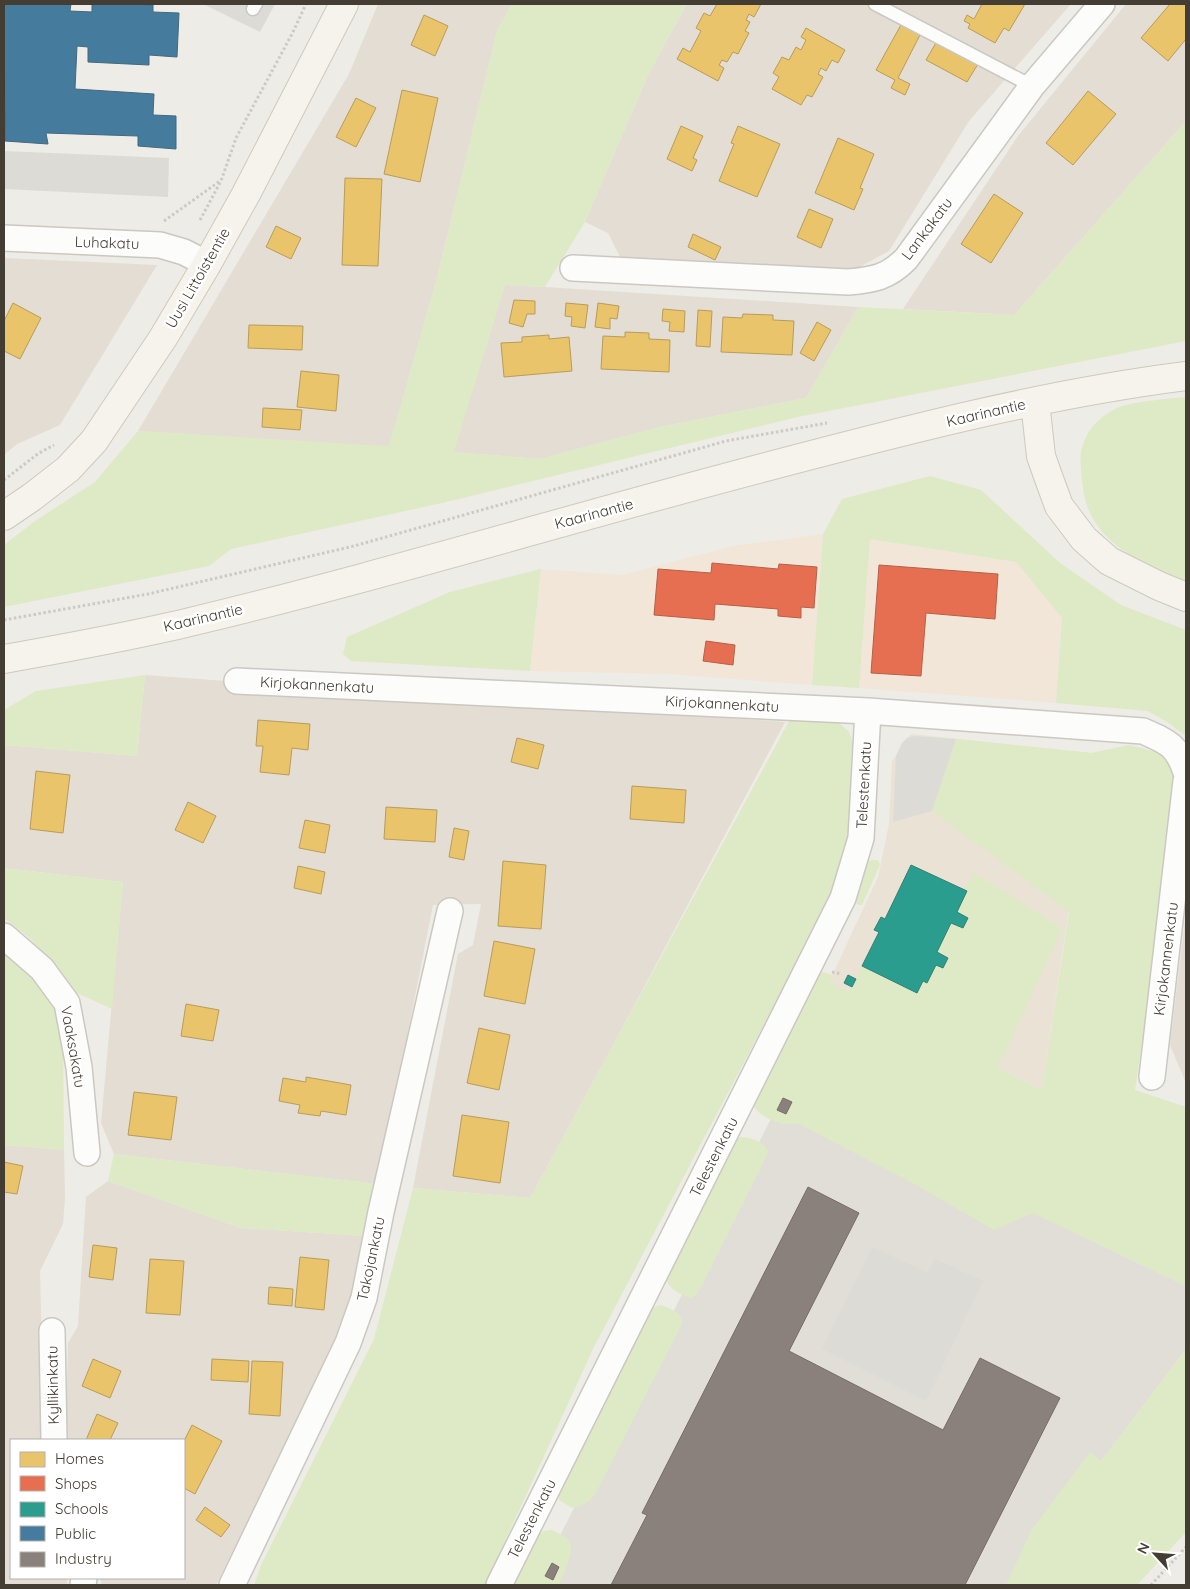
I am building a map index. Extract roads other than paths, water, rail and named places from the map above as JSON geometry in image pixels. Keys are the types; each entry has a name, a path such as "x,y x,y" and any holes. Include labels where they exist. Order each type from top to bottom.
{"main road":[{"name":"Uusi Littoistentie","path":"4,516 68,469 94,441 163,338 246,194 344,4"},
{"name":"Kaarinantie","path":"4,659 195,621 314,591 880,437 1072,394 1186,376"},
{"path":"1035,402 1041,456 1048,476 1059,506 1084,540 1109,561 1186,597"}],"street":[{"name":"Lankakatu","path":"573,268 848,282 873,280 886,275 897,268 915,247 1032,86 1102,4"},
{"name":"Luhakatu","path":"4,238 160,245 184,252 207,264"},
{"name":"Kirjokannenkatu","path":"237,681 868,710 1143,731 1168,742 1181,757 1186,772"},
{"name":"Telestenkatu","path":"499,1585 843,898 861,838 868,710"},
{"name":"Kirjokannenkatu","path":"1152,1077 1186,781"},
{"name":"Takojankatu","path":"232,1585 348,1343 364,1298 380,1212 450,911"},
{"name":"Vaaksakatu","path":"4,936 42,968 68,1003 79,1067 87,1153"},
{"name":"Kyllikinkatu","path":"52,1331 54,1439"}],"lane":[{"path":"875,4 1032,86"}]}
